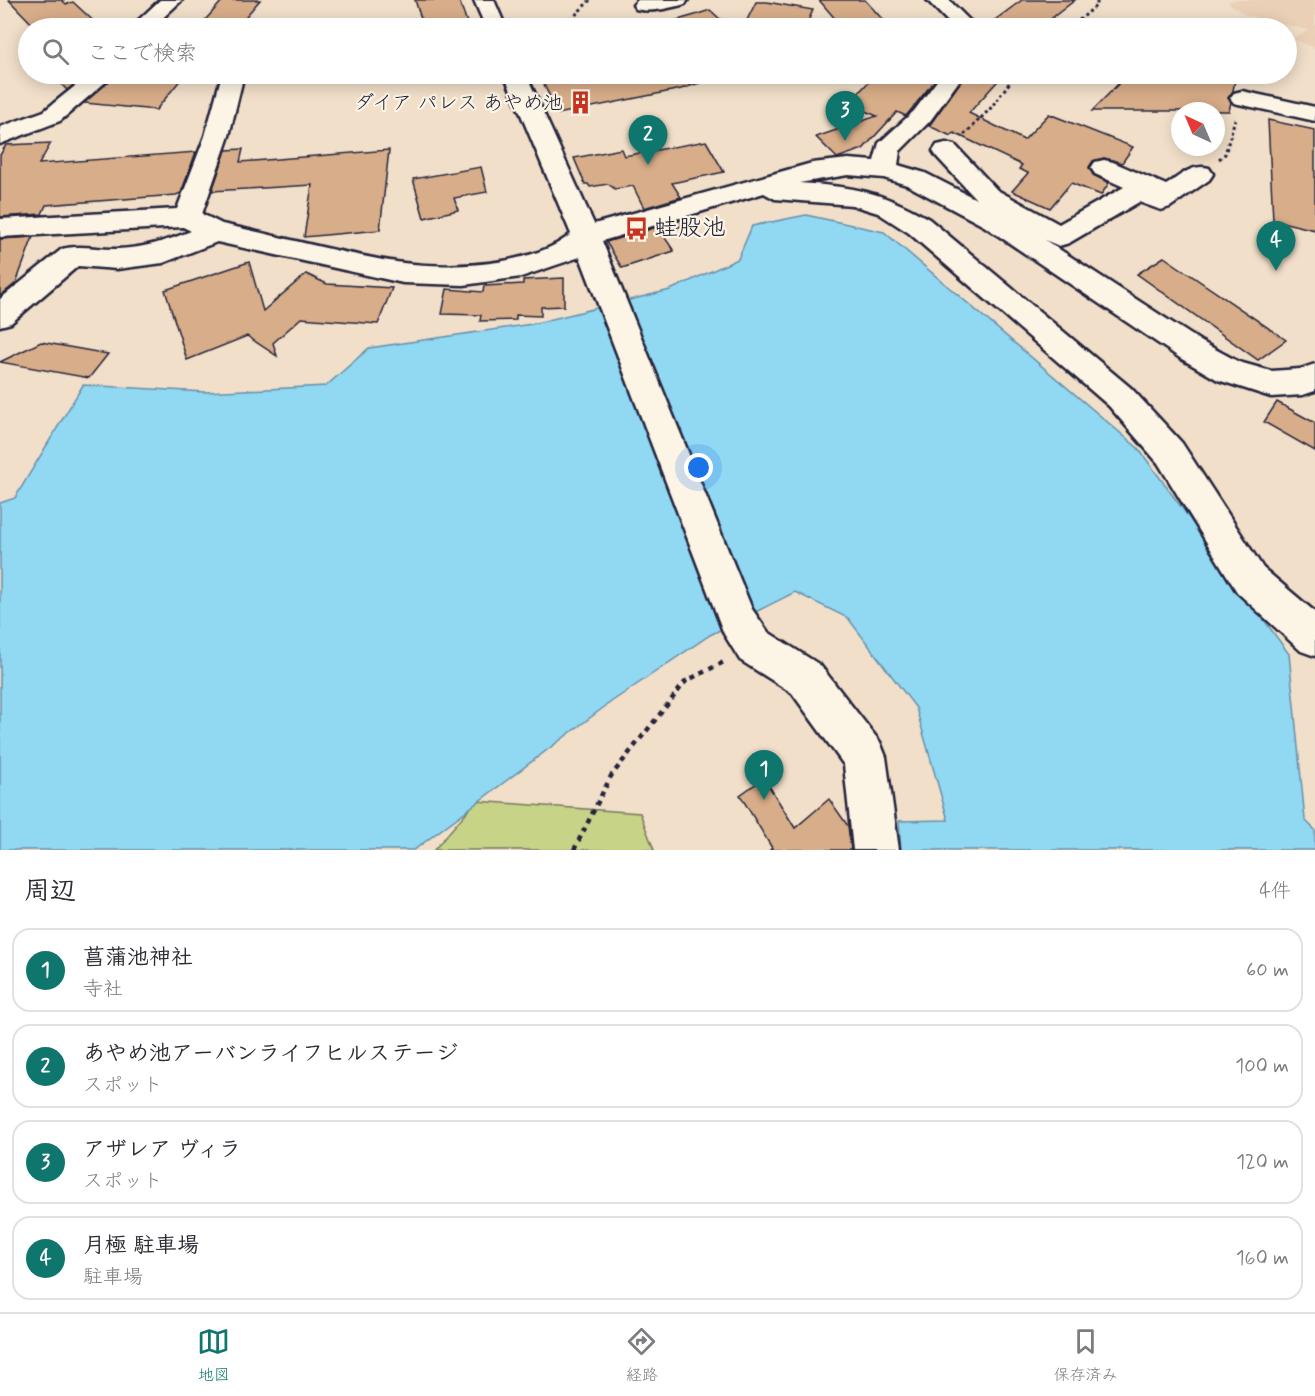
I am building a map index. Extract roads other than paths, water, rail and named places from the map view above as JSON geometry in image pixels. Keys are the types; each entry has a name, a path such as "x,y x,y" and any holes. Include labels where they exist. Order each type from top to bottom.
{"street":[{"path":"151,18 172,0"},
{"path":"484,0 492,18"},
{"path":"644,6 678,0"},
{"path":"937,0 956,18"},
{"path":"0,136 52,116 92,84"},
{"path":"188,218 217,136 230,84"},
{"path":"519,84 615,303 746,633 807,679 865,757 876,850"},
{"path":"885,170 888,149 922,116 946,84"},
{"path":"1242,98 1315,114"},
{"path":"946,151 988,196 1059,236 1147,190"},
{"path":"0,228 188,218 215,232 403,273 464,275 521,267 560,255 570,251 586,236 759,184 812,171 848,167 885,170 916,179 994,220 1191,350 1229,371 1270,384 1303,382 1315,377"},
{"path":"1104,168 1147,190 1161,201 1200,174"},
{"path":"759,184 780,192 854,196 887,207 919,226 1120,397 1170,453 1250,580 1315,637"},
{"path":"0,315 112,221"},
{"path":"72,256 117,259 163,253 215,232"}],"water":[{"name":"蛙股池","path":"806,215 884,232 1138,448 1289,654 1305,820 1315,830 1315,850 901,850 899,821 948,820 916,708 848,618 795,592 710,635 611,702 414,850 0,850 0,503 15,498 83,385 205,392 326,386 369,348 532,324 670,290 738,259 752,226"}],"place":[{"name":"ダイア パレス あやめ池","path":"581,103"},
{"name":"アザレア ヴィラ","path":"845,141"},
{"name":"あやめ池アーバンライフヒルステージ","path":"648,165"},
{"name":"蛙股池","path":"636,228"},
{"name":"月極 駐車場","path":"1276,271"},
{"name":"菖蒲池神社","path":"764,800"}]}
